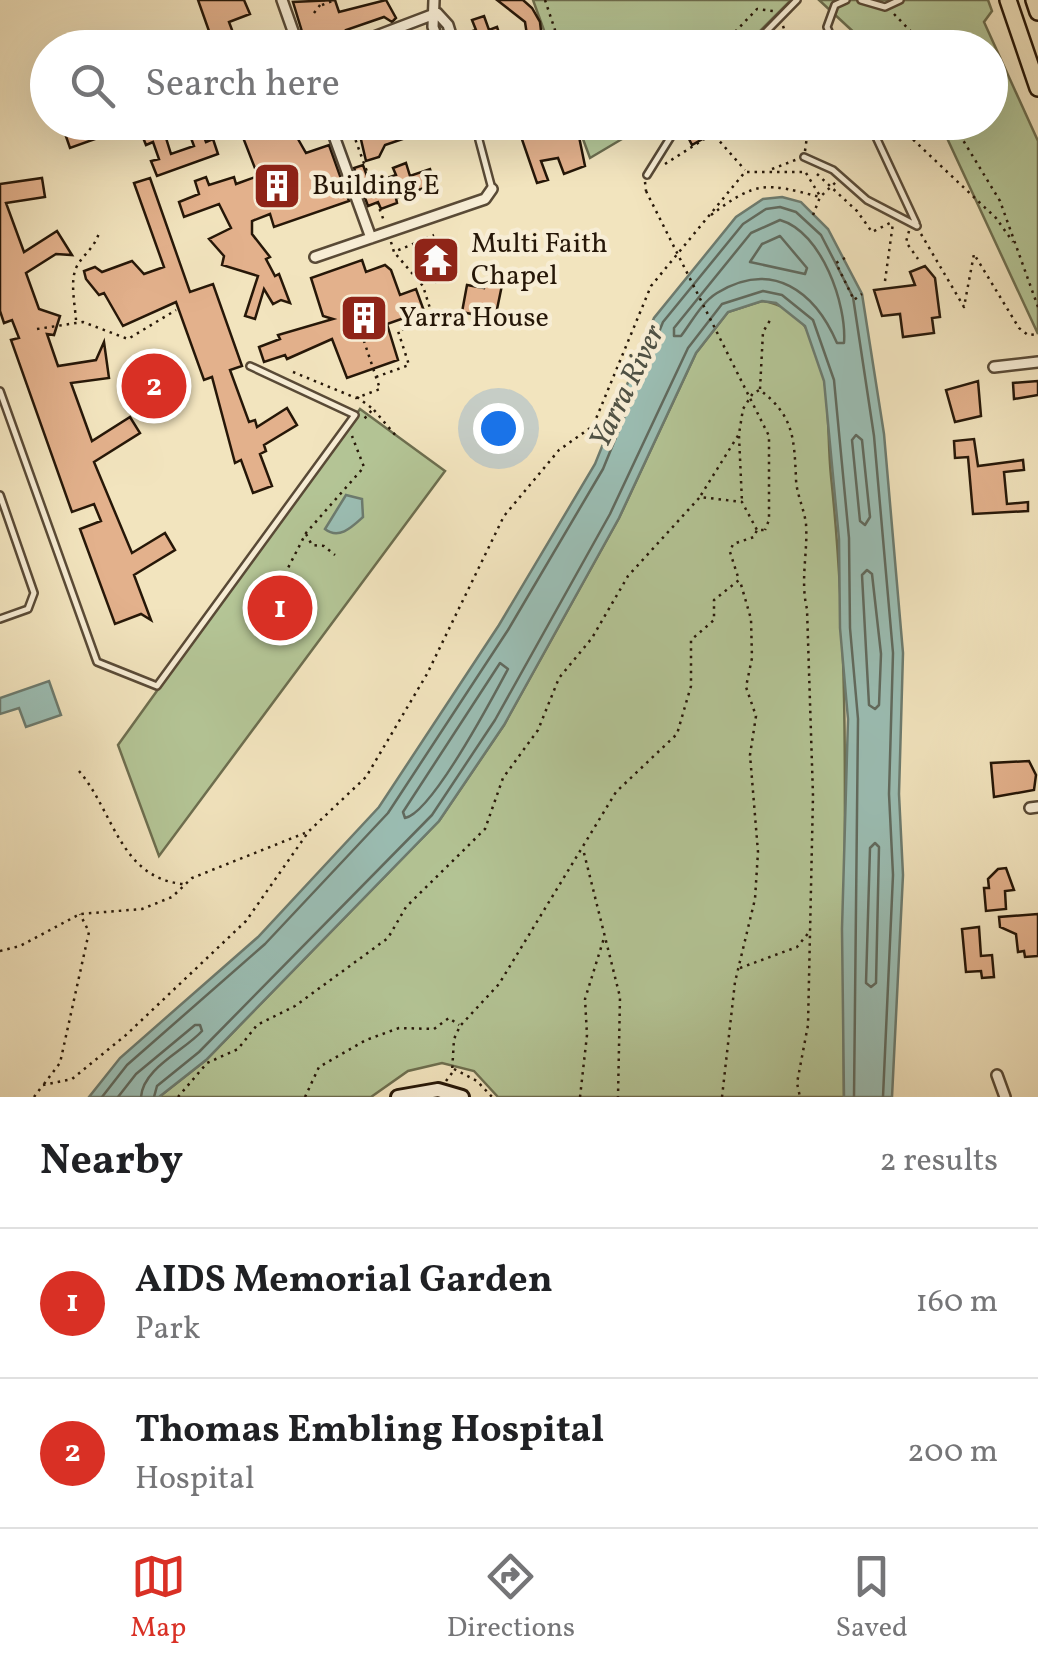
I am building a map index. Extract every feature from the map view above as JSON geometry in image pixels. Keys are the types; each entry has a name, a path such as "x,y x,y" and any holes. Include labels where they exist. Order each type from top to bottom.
{"main road":[{"path":"1008,0 1038,88"},
{"path":"1034,0 1038,12"},
{"path":"398,1097 428,1090 462,1097"}],"street":[{"path":"282,0 292,30"},
{"path":"434,0 435,30"},
{"path":"392,30 437,13"},
{"path":"437,13 449,30"},
{"path":"336,140 370,238"},
{"path":"315,257 485,199 492,188"},
{"path":"994,367 1038,362"},
{"path":"997,1075 1004,1097"}],"lane":[{"path":"771,30 797,0"},
{"path":"827,30 833,3 846,0"},
{"path":"861,0 884,7 900,0"},
{"path":"479,140 492,188"},
{"path":"647,175 669,140"},
{"path":"877,140 917,226"},
{"path":"804,157 833,170 868,200 917,226"},
{"path":"0,391 97,662 157,686 355,415 250,366"},
{"path":"0,494 34,593 28,609 0,619"}],"path":[{"path":"314,13 322,2 335,0"},
{"path":"545,0 555,30"},
{"path":"737,30 766,6 784,30"},
{"path":"884,7 908,30"},
{"path":"359,140 374,192"},
{"path":"647,175 708,140"},
{"path":"718,140 745,172"},
{"path":"806,140 804,157 872,232 880,231 900,214"},
{"path":"914,140 996,218 1014,243"},
{"path":"963,140 1000,201 1038,306"},
{"path":"771,170 804,157"},
{"path":"43,1085 72,1079 153,1010 246,920 309,832 366,777 428,674 504,516 560,450 593,426 651,286 745,172 806,172 820,197"},
{"path":"706,219 744,189 768,184 820,197"},
{"path":"813,215 820,197 830,188"},
{"path":"646,190 769,436 769,520 765,530 757,530"},
{"path":"376,377 409,365 398,331 433,318 424,286 394,252 377,202"},
{"path":"885,281 890,227 900,214"},
{"path":"918,258 906,242 909,230 917,226 964,307 974,254 1019,328 1028,336 1038,334"},
{"path":"880,231 887,245"},
{"path":"76,322 74,274 78,264 92,252 99,233"},
{"path":"394,252 434,235"},
{"path":"845,258 836,263 854,300 862,294"},
{"path":"37,329 76,322 97,324 128,339 176,310"},
{"path":"760,390 763,332 772,316"},
{"path":"357,397 380,389 364,341"},
{"path":"293,372 357,397 373,408 396,436"},
{"path":"757,530 742,502 738,434 743,410 753,392 760,390"},
{"path":"760,390 788,414 798,450 795,480 806,524 802,587 813,796 808,1025 797,1082 800,1097"},
{"path":"362,420 373,408"},
{"path":"254,634 306,532 364,467 351,432"},
{"path":"178,1097 207,1063 238,1049 257,1025 295,1006 378,947 406,907 485,829 502,778 538,730 560,678 592,638 628,576 700,497 738,434"},
{"path":"700,497 742,502"},
{"path":"722,1097 758,852 750,754 756,716 746,687 752,658 752,619 730,552 733,544 754,537 757,530"},
{"path":"306,532 312,545 324,546 335,555"},
{"path":"492,1097 476,1080 452,1069 454,1039 460,1026 499,984 584,851 616,792 677,734 691,686 691,640 714,620 714,600 739,580"},
{"path":"79,771 140,868 158,881 184,884"},
{"path":"0,951 20,946 80,914 142,909 172,897 192,878 309,832"},
{"path":"584,851 620,997 618,1097"},
{"path":"34,1097 60,1063 89,932 80,914"},
{"path":"738,968 797,947 810,930"},
{"path":"580,1097 587,1034 584,1000 605,937"},
{"path":"304,1097 320,1067 366,1040 399,1028 434,1030 449,1018 460,1026"}],"green space":[{"path":"533,0 791,0 761,30 544,30"},
{"path":"819,0 988,0 992,11 984,22 988,30 851,30"},
{"path":"1008,75 1038,141 1038,334 948,140 1008,140"},
{"path":"584,140 620,140 590,158"},
{"path":"762,301 787,310 806,328 821,363 827,400 844,709 844,1097 498,1097 474,1071 442,1063 408,1071 371,1097 159,1097 206,1060 439,821 504,725 619,518 696,353 728,312"},
{"path":"360,409 445,471 159,856 118,745"}],"water":[{"name":"Yarra River","path":"782,197 801,202 828,229 862,294 884,434 903,653 899,794 903,875 892,1097 844,1097 842,929 848,719 840,628 839,539 824,381 805,326 776,303 762,301 728,312 696,353 619,518 504,725 439,821 206,1060 159,1097 89,1097 120,1058 258,937 379,807 499,625 595,464 654,318 736,217 763,199"},
{"path":"346,495 362,499 363,517 345,531 330,532 325,529"},
{"path":"49,681 61,715 26,727 19,708 0,714 0,698"}],"building":[{"path":"198,0 244,0 250,14 229,22 232,30 209,30"},
{"path":"335,0 339,12 386,0 396,18 392,22 384,17 346,30 302,30 293,2"},
{"path":"497,0 523,0 532,8 541,30 526,30 525,22"},
{"path":"484,16 489,30 476,30 472,20"},
{"path":"67,140 92,140 70,148"},
{"path":"144,140 167,140 171,154 194,146 192,140 213,140 218,154 157,176 151,161 159,159 153,142 146,145"},
{"path":"244,140 299,140 306,153 329,145 349,201 274,227 270,214 252,221 252,234 270,257 266,259 275,276 279,274 290,303 281,300 273,304 264,289 255,319 245,316 258,276 222,265 224,256 209,239 231,228 219,204 184,217 179,202 199,194 195,181 206,177 209,185 234,177 236,184 258,176"},
{"path":"361,140 400,140 385,145 379,157 366,161"},
{"path":"522,140 580,140 585,166 564,174 558,158 541,161 548,180 537,183"},
{"path":"406,163 410,176 430,169 435,184 396,198 397,203 381,209 378,202 368,206 354,168 363,165 370,184 396,175 393,168"},
{"path":"42,178 45,197 6,203 24,252 57,231 72,255 56,254 26,273 39,309 60,316 54,335 47,334 58,366 96,360 104,342 109,378 71,383 92,441 130,417 140,433 94,462 132,553 165,533 175,550 134,575 151,620 141,614 115,624 80,529 101,521 94,504 72,512 11,340 19,338 12,320 4,323 0,311 0,184"},
{"path":"150,178 190,292 213,284 242,366 230,370 249,422 255,420 257,427 287,408 297,425 264,445 266,451 260,454 272,486 253,493 241,460 235,463 212,377 204,380 176,302 123,326 104,293 99,295 86,279 84,271 95,267 102,272 132,261 144,274 164,267 134,183"},
{"name":"Multi Faith Chapel","path":"436,239 438,246 445,244 449,257 442,259 449,278 436,282 422,244"},
{"name":"Yarra House","path":"362,260 366,272 385,265 391,270 400,295 416,289 424,311 387,324 398,360 347,378 332,339 287,359 285,355 264,362 259,347 280,339 278,335 333,319 323,316 311,278"},
{"path":"925,266 935,278 940,317 932,318 934,333 903,337 900,314 882,316 874,290 915,285 910,272"},
{"path":"485,282 502,285 495,319 462,312 467,285 484,288"},
{"path":"978,381 981,416 955,422 946,390"},
{"path":"1038,381 1038,395 1014,399 1013,383"},
{"path":"974,439 978,466 1023,460 1024,470 1004,472 1007,504 1028,502 1028,511 973,514 968,457 955,458 954,441"},
{"path":"1029,761 1036,775 1034,790 994,797 991,763"},
{"path":"1006,868 1014,890 1005,891 1006,909 986,911 984,888 989,888 988,879 998,869"},
{"path":"1038,914 1038,956 1025,957 1024,951 1018,952 1016,934 1000,927 999,917"},
{"path":"979,927 981,956 992,955 994,977 982,978 981,971 966,972 962,929"}],"place":[{"name":"Building E","path":"277,186"},
{"name":"Multi Faith Chapel","path":"436,260"},
{"name":"Yarra House","path":"364,318"},
{"name":"Thomas Embling Hospital","path":"154,386"},
{"name":"AIDS Memorial Garden","path":"280,608"}]}
